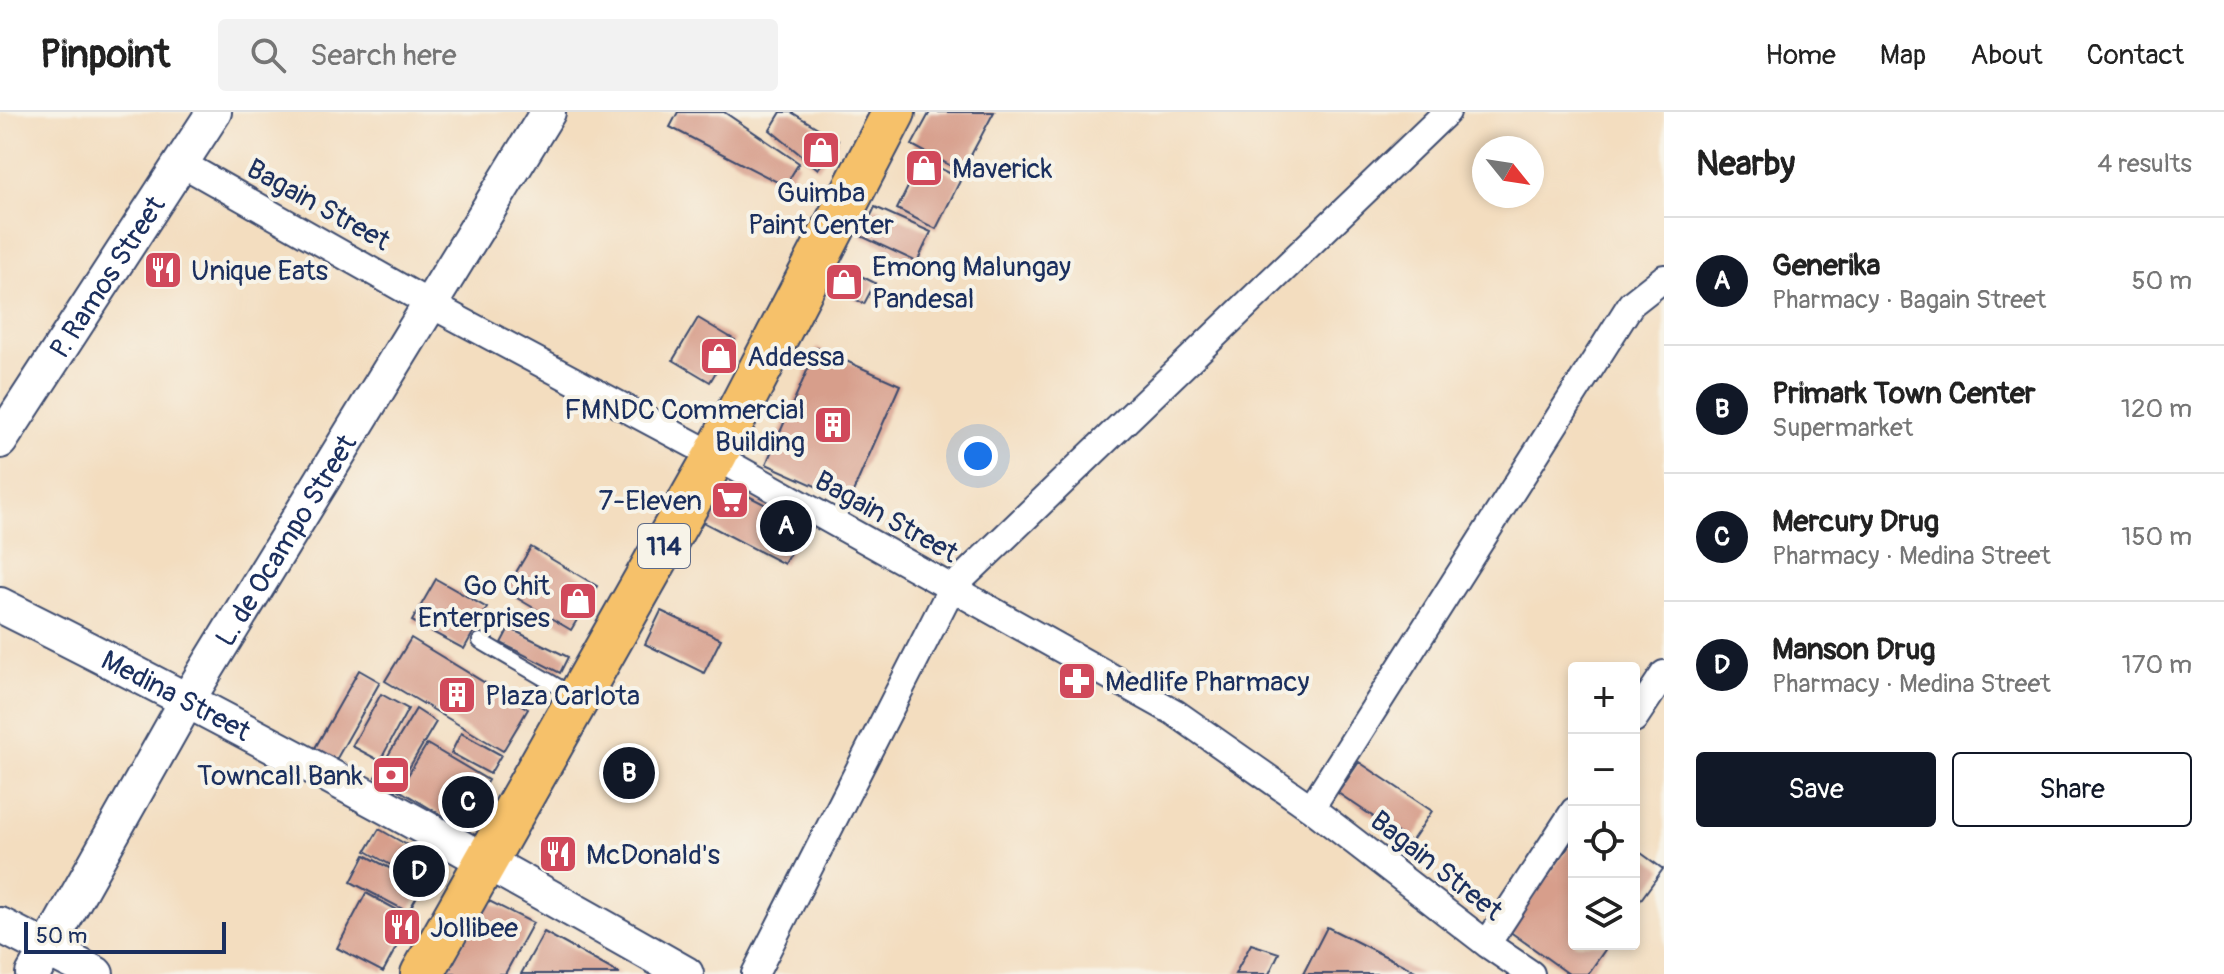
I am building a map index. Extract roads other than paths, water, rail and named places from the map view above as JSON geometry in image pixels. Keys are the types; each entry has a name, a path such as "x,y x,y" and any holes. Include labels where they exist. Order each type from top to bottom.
{"main road":[{"name":"114","path":"422,974 715,456 894,112"}],"street":[{"name":"P. Ramos Street","path":"0,441 214,112"},
{"name":"L. de Ocampo Street","path":"40,962 188,699 548,112"},
{"path":"755,974 951,589 1447,112"},
{"name":"Bagain Street","path":"181,163 430,304 715,456 1174,712 1311,808 1487,944 1531,974"},
{"path":"1311,808 1631,304 1664,278"},
{"name":"Medina Street","path":"0,605 188,699 487,860 686,974"},
{"path":"1640,710 1664,674"},
{"path":"1487,944 1568,820"},
{"path":"0,925 40,962 96,974"}],"lane":[{"path":"480,641 578,698"}],"place":[{"name":"Guimba Paint Center","path":"821,150"},
{"name":"Maverick","path":"924,168"},
{"name":"Unique Eats","path":"163,270"},
{"name":"Emong Malungay Pandesal","path":"844,282"},
{"name":"Addessa","path":"719,356"},
{"name":"FMNDC Commercial Building","path":"833,425"},
{"name":"7-Eleven","path":"730,500"},
{"name":"Generika","path":"786,526"},
{"name":"Go Chit Enterprises","path":"578,601"},
{"name":"Medlife Pharmacy","path":"1077,681"},
{"name":"Plaza Carlota","path":"457,695"},
{"name":"Primark Town Center","path":"629,773"},
{"name":"Towncall Bank","path":"391,775"},
{"name":"Mercury Drug","path":"468,802"},
{"name":"McDonald's","path":"558,854"},
{"name":"Manson Drug","path":"419,871"},
{"name":"Jollibee","path":"402,927"}]}
